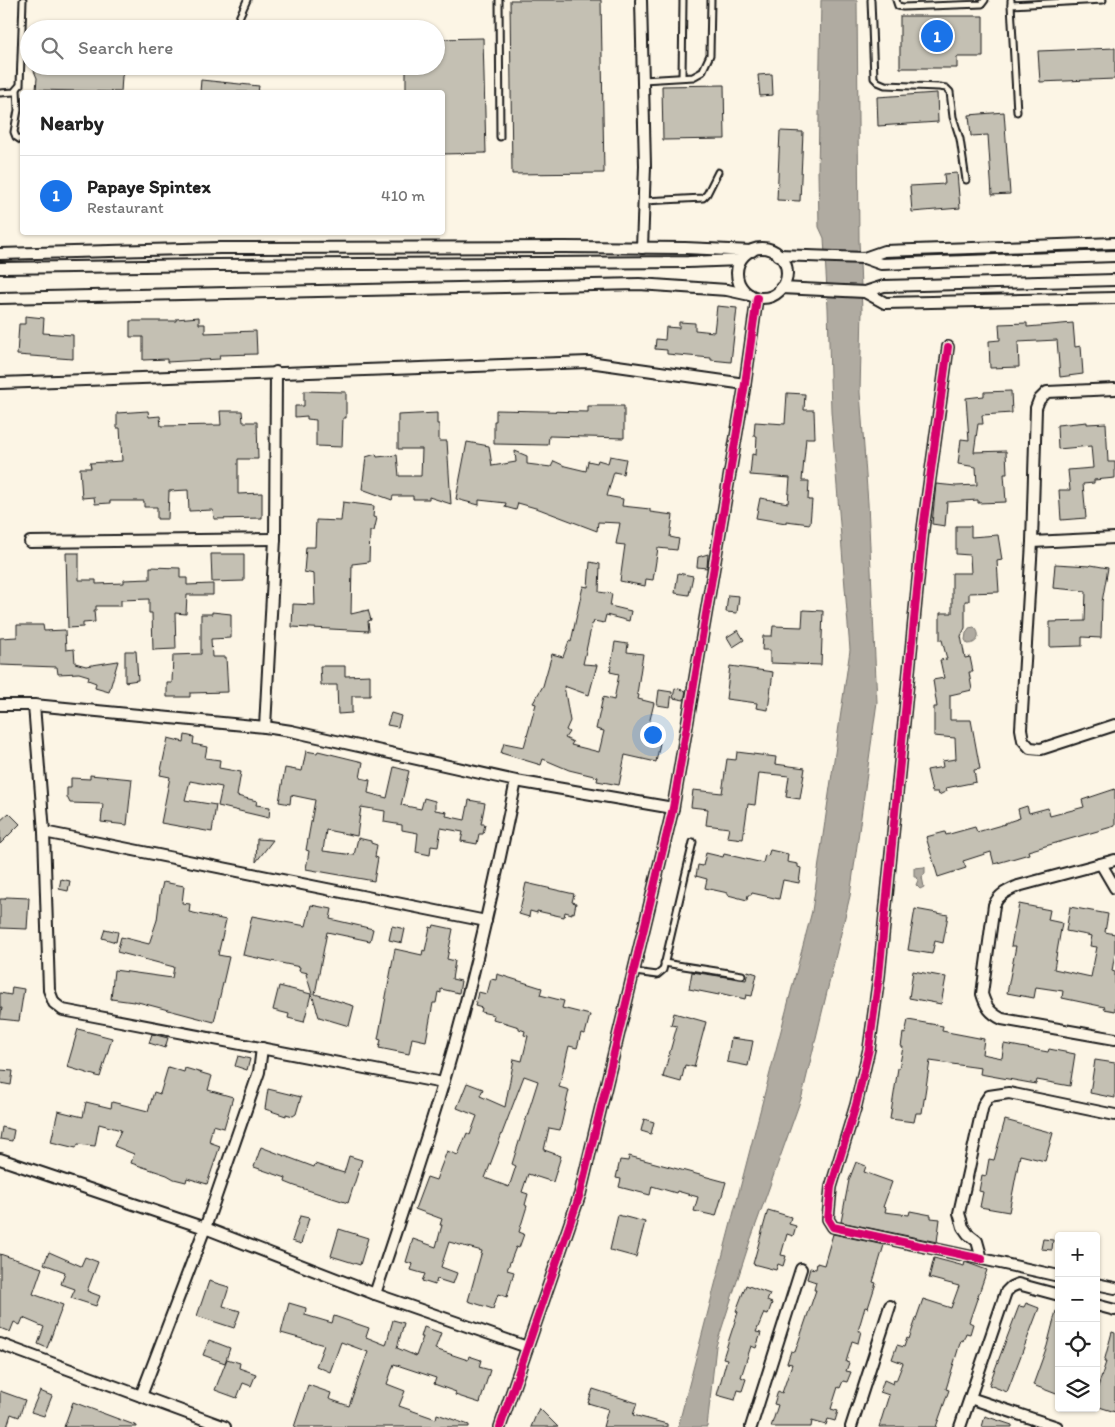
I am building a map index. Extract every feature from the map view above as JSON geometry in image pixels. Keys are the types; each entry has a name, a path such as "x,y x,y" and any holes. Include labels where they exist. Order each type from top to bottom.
{"street":[{"path":"640,0 644,202 642,248"},
{"path":"864,258 884,251 1115,243"},
{"path":"0,254 229,248 684,248 752,251 766,249 778,255 864,258 881,264 1115,256"},
{"path":"752,251 740,260 737,276 744,290 754,297"},
{"path":"0,298 639,284 727,290 754,297 770,297 782,288 786,275 786,268 778,255"},
{"path":"0,268 740,260"},
{"path":"782,288 865,292 884,286 1115,280"},
{"path":"865,292 885,303 1115,298"},
{"path":"500,1427 580,1194 673,808 744,384 754,297"},
{"path":"948,347 923,529 879,976 869,1049 856,1105 831,1187 828,1219 833,1227 1055,1275"},
{"path":"0,383 589,362 744,384"},
{"path":"264,727 275,539 276,372"},
{"path":"1115,389 1047,392 1038,400 1036,408 1032,542 1021,728 1023,740 1030,748 1041,749 1115,724"},
{"path":"1032,542 1115,538"},
{"path":"30,542 275,539"},
{"path":"0,705 34,705 264,727 516,781 673,808"},
{"path":"34,705 44,832 50,990 54,1003 63,1010 443,1084"},
{"path":"376,1294 443,1084 486,921 516,781"},
{"path":"44,832 486,921"},
{"path":"1115,860 1018,886 997,898 994,905 982,994 992,1014 1002,1020 1115,1040"},
{"path":"1101,864 1115,888"},
{"path":"141,1396 205,1228 259,1072 262,1048"},
{"path":"982,1259 977,1241 963,1227 959,1213 983,1105 989,1096 1009,1093 1115,1115"},
{"path":"0,1159 205,1228 376,1294 527,1347"},
{"path":"751,1427 801,1269"},
{"path":"960,1427 1006,1292 1018,1284 1055,1294"},
{"path":"1100,1285 1115,1288"},
{"path":"851,1427 890,1306"},
{"path":"1100,1306 1115,1310"},
{"path":"0,1344 224,1427"},
{"path":"970,1398 1057,1427"}],"lane":[{"path":"22,0 22,20"},
{"path":"238,20 247,0"},
{"path":"499,0 500,137"},
{"path":"682,0 682,77"},
{"path":"643,80 693,77 702,72 710,55 711,0"},
{"path":"871,0 874,78 885,85 939,87 946,88 950,92 966,180"},
{"path":"896,0 898,6 903,8 982,4 985,0"},
{"path":"1017,112 1011,2 1103,0"},
{"path":"20,75 18,89 20,111 14,132 16,138 20,140"},
{"path":"0,93 14,92 18,89"},
{"path":"644,202 703,198 718,172"},
{"path":"635,972 659,974 664,963 692,842"},
{"path":"664,963 742,976"}],"shaded area":[{"path":"821,0 857,0 859,240 862,310 860,392 868,503 877,702 850,896 802,1096 749,1244 716,1346 707,1427 678,1427 812,911 850,650 831,411 824,238 819,227"},
{"path":"974,627 978,633 978,638 971,644 968,644 965,640 966,633 969,628"},
{"path":"925,867 925,873 922,877 924,887 920,889 916,885 918,880 917,877 914,877 914,868"}],"building":[{"path":"510,0 601,0 604,173 512,174"},
{"path":"900,16 983,16 983,57 957,57 957,68 900,68"},
{"path":"483,38 486,153 445,154 445,90 406,90 406,75 445,75 445,39"},
{"path":"1115,48 1115,79 1040,82 1038,51"},
{"path":"772,74 773,95 760,96 758,75"},
{"path":"36,75 123,75 121,90 36,90"},
{"path":"201,80 259,86 258,90 200,90"},
{"path":"724,85 725,139 663,140 662,86"},
{"path":"937,93 938,122 878,126 877,97"},
{"path":"1004,112 1010,194 992,195 988,135 971,136 969,115"},
{"path":"780,131 803,132 800,201 777,200"},
{"path":"957,173 960,208 912,212 910,186 945,184 944,174"},
{"path":"717,306 737,308 731,362 667,354 667,350 655,349 656,339 665,340 666,327 679,328 679,322 695,323 695,330 714,332"},
{"path":"25,316 44,318 43,333 73,335 73,359 17,355 19,324 25,324"},
{"path":"199,317 199,324 205,324 205,333 256,331 257,354 219,355 220,359 167,362 167,359 143,360 143,337 130,337 130,321 176,321 176,319"},
{"path":"1027,323 1027,327 1073,323 1075,347 1081,346 1083,374 1060,377 1057,340 1018,342 1019,367 990,368 989,341 1000,340 999,324"},
{"path":"304,391 346,392 346,418 343,418 342,447 316,446 316,420 307,419 307,416 295,417 295,406 304,406"},
{"path":"1011,391 1012,413 982,415 983,424 978,424 974,452 1006,451 1007,474 1004,474 1006,502 978,503 978,500 947,502 945,526 932,524 936,484 956,486 977,485 976,467 958,464 961,439 969,440 966,398 984,396 984,392"},
{"path":"787,393 805,394 804,410 814,410 815,438 806,438 802,481 809,481 808,500 812,500 810,524 786,521 786,523 756,518 760,498 788,503 790,478 750,475 752,454 756,455 757,436 754,436 755,422 785,424"},
{"path":"588,406 624,406 624,438 549,436 548,445 494,444 496,410 588,412"},
{"path":"148,411 149,417 160,416 161,426 221,425 220,411 242,411 243,422 257,422 258,459 238,459 238,494 262,493 262,518 214,519 213,510 189,511 188,490 169,491 168,519 157,519 157,507 144,507 144,501 110,501 110,503 95,504 94,497 82,498 80,468 91,468 90,463 122,461 120,428 117,428 117,413"},
{"path":"437,413 439,441 447,441 451,504 429,497 429,499 413,499 413,496 393,496 392,500 362,489 366,457 376,454 377,457 397,455 399,476 421,476 422,449 398,449 398,415"},
{"path":"1087,422 1087,424 1106,423 1108,462 1115,462 1115,478 1094,480 1094,483 1083,484 1086,518 1061,520 1059,490 1070,490 1068,470 1093,468 1091,446 1058,449 1057,425"},
{"path":"467,442 489,446 492,466 516,462 515,451 527,456 527,464 551,467 554,461 586,471 588,461 597,463 598,460 608,463 610,456 626,459 623,474 614,472 607,496 623,499 622,506 650,509 650,512 673,515 670,537 679,539 677,550 658,548 653,580 646,579 645,586 620,581 625,545 616,544 620,523 598,522 597,531 518,503 516,510 505,507 506,503 479,500 479,505 456,499"},
{"path":"343,502 374,506 373,517 377,518 374,531 370,531 369,562 352,564 351,614 368,610 371,620 368,621 369,631 292,627 293,604 315,605 314,574 304,572 306,547 315,547 316,520 341,521"},
{"path":"956,526 971,526 971,537 998,535 1002,560 997,561 999,592 969,593 969,601 965,601 965,628 961,636 965,658 970,657 973,672 969,672 972,690 950,695 950,720 971,720 980,769 974,770 976,782 946,788 947,791 939,795 938,792 932,792 927,770 943,767 942,761 956,759 955,738 934,736 934,707 937,707 933,680 944,678 940,660 947,659 942,640 940,640 940,613 952,613 952,573 971,573 970,555 956,554"},
{"path":"66,553 79,553 79,580 96,580 96,584 124,583 124,580 150,579 150,567 180,568 180,578 187,578 187,585 213,584 213,595 187,595 186,614 175,613 176,649 153,650 152,613 149,613 149,599 121,600 121,606 96,606 96,610 94,610 95,622 83,623 83,627 68,628"},
{"path":"211,554 244,554 244,581 212,582"},
{"path":"708,554 707,568 697,567 698,557"},
{"path":"590,562 600,564 599,592 612,594 610,606 631,611 629,621 606,615 604,623 594,621 592,624 583,664 597,665 589,695 564,686 570,721 566,730 569,732 565,738 573,742 571,745 599,752 604,731 596,729 603,697 614,700 619,674 610,672 615,642 628,644 627,652 643,654 637,694 639,695 638,699 654,703 648,728 656,729 653,742 660,743 656,762 625,755 619,785 597,781 598,777 569,770 543,759 541,765 501,753 504,743 524,747 536,704 533,703 543,686 552,654 563,657 569,641 571,642 583,586 588,587"},
{"path":"1055,564 1091,565 1108,568 1102,602 1101,638 1082,637 1082,646 1050,647 1050,622 1085,621 1086,591 1053,588"},
{"path":"678,573 693,576 689,595 675,593"},
{"path":"728,595 739,596 737,613 726,612"},
{"path":"803,610 823,611 821,665 770,663 770,650 762,650 763,636 772,636 773,626 802,627"},
{"path":"212,612 231,614 231,638 211,639 212,657 226,657 228,692 190,693 190,697 167,697 167,683 172,683 173,655 201,654 201,614 212,614"},
{"path":"17,625 43,625 44,631 65,630 66,650 74,649 75,663 86,666 118,661 109,692 95,688 96,683 88,680 89,676 79,673 58,674 57,667 0,665 0,638 17,637"},
{"path":"738,630 744,640 733,647 727,637"},
{"path":"125,651 136,651 138,680 125,682"},
{"path":"320,666 345,666 345,676 370,675 370,696 352,696 352,713 338,714 337,685 321,685"},
{"path":"730,666 773,672 768,710 756,708 757,703 726,699"},
{"path":"675,688 686,691 684,700 673,698"},
{"path":"659,690 672,692 670,707 657,705"},
{"path":"391,713 401,716 398,727 387,725"},
{"path":"185,735 194,737 193,744 207,747 205,758 220,760 219,768 241,772 237,796 257,801 256,805 270,807 269,818 218,806 222,787 190,781 185,800 216,805 212,832 161,823 170,777 160,775 168,738 184,742"},
{"path":"306,751 317,753 318,751 363,762 360,778 370,780 368,793 387,798 394,767 409,771 401,805 421,809 424,798 435,801 435,810 447,812 446,816 465,820 469,800 485,803 481,824 485,824 483,834 479,834 477,844 461,841 463,832 441,828 438,847 431,846 430,855 416,852 418,833 402,830 402,825 384,822 385,811 361,807 357,836 326,830 323,851 354,855 358,838 371,841 371,843 377,845 375,857 378,858 374,881 306,869 309,851 306,850 315,800 291,795 290,804 279,802 285,768 302,771"},
{"path":"737,752 776,757 775,764 805,768 800,799 786,797 789,776 759,773 755,805 748,804 743,839 727,837 729,828 706,825 708,809 691,807 693,790 722,793 727,759 736,760"},
{"path":"90,775 132,779 127,825 101,822 103,804 70,803 67,797 67,788 71,788 71,778 90,779"},
{"path":"1115,789 1115,826 1028,851 1029,854 994,864 991,852 963,861 966,868 938,877 926,837 945,832 946,835 975,827 977,832 1005,824 1020,818 1018,809 1027,806 1029,813 1048,808 1050,816 1084,807 1082,800"},
{"path":"9,813 20,824 0,844 0,821"},
{"path":"257,839 273,840 256,862"},
{"path":"770,850 788,854 787,862 798,864 798,867 801,868 799,883 783,880 779,899 752,893 748,895 747,900 728,895 728,893 705,888 707,879 696,876 698,865 703,866 706,853 723,857 724,854 763,863 765,855 768,856"},
{"path":"61,879 70,881 68,891 59,889"},
{"path":"163,882 184,886 182,903 190,904 189,912 226,920 218,955 229,957 214,1022 134,1001 111,999 114,970 172,978 174,967 117,952 121,937 149,944 157,920"},
{"path":"526,883 574,894 572,902 576,903 574,913 565,912 564,917 537,911 537,913 530,911 529,917 519,914"},
{"path":"6,897 29,898 27,929 0,928 0,899 5,899"},
{"path":"1019,904 1050,910 1048,920 1062,923 1054,969 1091,977 1097,947 1090,946 1092,936 1066,931 1070,907 1108,914 1105,932 1115,934 1115,953 1112,971 1115,972 1115,1011 1104,1009 1105,1007 1062,998 1063,991 1036,987 1034,998 1007,993 1016,946 1011,946"},
{"path":"311,905 332,909 330,919 373,929 370,941 327,932 315,994 354,1006 349,1026 319,1017 306,974 308,973 299,971 300,967 243,955 252,916 306,926"},
{"path":"915,909 948,915 943,943 935,941 932,954 908,950"},
{"path":"434,925 453,929 447,959 455,961 452,979 461,981 459,993 441,989 441,993 438,992 436,1003 433,1003 426,1041 412,1038 409,1054 379,1048 381,1040 378,1039 395,949 422,955 423,950 425,951 430,927 433,928"},
{"path":"392,926 405,929 402,943 389,940"},
{"path":"105,929 118,932 116,942 102,938"},
{"path":"748,971 757,974 752,996 746,995 745,999 689,989 692,972 746,980"},
{"path":"913,971 946,977 941,1004 909,998"},
{"path":"497,974 542,988 540,995 564,1001 562,1008 590,1015 585,1034 581,1033 577,1048 569,1046 559,1087 569,1090 560,1130 549,1128 544,1150 561,1156 553,1182 528,1174 522,1192 528,1194 525,1205 527,1206 519,1232 524,1234 519,1248 516,1247 507,1270 514,1272 507,1297 498,1294 493,1309 468,1301 482,1251 449,1242 441,1267 457,1273 453,1284 437,1279 435,1285 422,1281 425,1274 411,1270 413,1264 406,1262 413,1239 436,1247 442,1219 415,1209 427,1177 436,1180 447,1151 458,1155 467,1133 470,1135 477,1116 457,1108 467,1083 483,1089 480,1096 505,1107 514,1059 522,1061 528,1036 524,1035 525,1031 519,1029 519,1027 493,1019 494,1015 481,1012 482,1008 475,1006 478,992 487,994 491,979 496,980","holes":["524,1076 538,1081 512,1164 516,1166 509,1187 485,1178"]},
{"path":"279,986 311,994 304,1022 288,1018 289,1014 273,1010"},
{"path":"12,987 24,989 19,1021 0,1019 2,1008 0,1008 0,993 11,995"},
{"path":"674,1013 706,1022 694,1067 685,1065 681,1082 663,1077 677,1026 671,1025"},
{"path":"908,1020 943,1026 942,1031 984,1039 982,1054 1002,1058 1004,1044 1048,1052 1049,1049 1075,1054 1070,1086 1037,1080 1036,1084 980,1074 981,1068 930,1061 922,1113 916,1113 914,1122 890,1119 903,1047 901,1047 903,1033 905,1034"},
{"path":"78,1029 112,1038 100,1077 67,1067"},
{"path":"152,1034 168,1038 165,1048 149,1043"},
{"path":"731,1038 753,1041 748,1066 727,1062"},
{"path":"238,1056 250,1059 247,1070 235,1066"},
{"path":"1095,1060 1115,1063 1115,1098 1090,1093"},
{"path":"168,1067 184,1072 185,1068 212,1076 208,1090 233,1097 224,1128 213,1125 209,1142 220,1146 207,1184 187,1178 186,1182 174,1179 131,1163 134,1154 114,1146 121,1130 99,1124 95,1146 78,1144 76,1148 51,1142 58,1111 83,1117 86,1102 111,1108 112,1102 148,1111 154,1092 160,1094"},
{"path":"0,1070 13,1071 11,1085 0,1083"},
{"path":"268,1089 301,1097 296,1114 293,1116 286,1114 286,1116 265,1109"},
{"path":"644,1119 654,1122 651,1134 641,1131"},
{"path":"1005,1120 1053,1133 1045,1161 1020,1155 1009,1212 980,1207 983,1192 979,1191 982,1175 986,1176 989,1159 994,1160"},
{"path":"2,1127 14,1130 12,1141 0,1139"},
{"path":"261,1147 314,1167 315,1164 344,1173 349,1156 362,1160 348,1203 295,1186 285,1182 286,1178 254,1167"},
{"path":"629,1156 726,1182 716,1216 694,1211 698,1197 652,1186 650,1195 619,1187 621,1179 616,1178 620,1160 628,1161"},
{"path":"856,1162 866,1166 864,1172 892,1182 883,1207 886,1208 885,1212 909,1215 910,1211 931,1215 931,1218 940,1219 937,1242 841,1222 849,1180"},
{"path":"768,1210 791,1217 789,1224 796,1226 793,1236 787,1234 781,1255 786,1256 783,1266 778,1264 776,1270 753,1264"},
{"path":"618,1215 645,1222 636,1257 610,1250"},
{"path":"300,1216 309,1218 301,1244 292,1241"},
{"path":"339,1229 368,1238 360,1265 331,1256"},
{"path":"833,1234 884,1245 873,1282 876,1283 868,1308 865,1307 858,1331 861,1331 858,1343 852,1341 846,1362 849,1363 846,1371 851,1372 847,1382 843,1381 840,1388 838,1387 831,1409 838,1411 835,1421 828,1419 826,1425 812,1421 811,1427 771,1427 778,1405 774,1404 778,1391 782,1393 792,1364 787,1363 791,1351 795,1352 816,1290 814,1290 816,1282 807,1279 810,1268 816,1269 817,1263 824,1265"},
{"path":"1043,1239 1053,1240 1052,1250 1041,1249"},
{"path":"49,1252 81,1266 85,1257 98,1262 87,1291 100,1296 96,1306 71,1298 75,1289 61,1284 65,1272 44,1264"},
{"path":"0,1254 42,1268 33,1294 63,1305 47,1348 38,1344 44,1327 23,1318 20,1325 14,1322 10,1332 0,1328"},
{"path":"934,1258 964,1266 965,1262 987,1270 969,1322 973,1324 970,1334 966,1333 963,1341 961,1340 946,1389 949,1390 936,1427 879,1427 889,1395 880,1392 884,1380 893,1384 894,1380 896,1381 903,1363 892,1359 897,1345 904,1347 907,1338 909,1339 923,1299 951,1308 959,1286 929,1278"},
{"path":"209,1281 229,1287 223,1306 240,1311 234,1328 197,1316"},
{"path":"746,1285 770,1294 767,1301 772,1303 768,1314 764,1313 756,1332 761,1333 756,1348 751,1346 741,1377 746,1379 742,1391 738,1390 735,1400 717,1395 727,1359 723,1358 738,1312 736,1311"},
{"path":"289,1303 306,1308 305,1315 332,1323 334,1316 369,1328 366,1337 386,1345 393,1320 404,1323 397,1348 416,1356 423,1337 421,1337 424,1327 441,1333 435,1349 468,1360 469,1356 481,1360 479,1367 490,1370 480,1403 455,1395 456,1392 434,1384 436,1378 394,1364 387,1384 405,1391 399,1406 436,1419 437,1414 469,1425 469,1427 294,1427 308,1385 331,1393 329,1399 349,1406 368,1352 341,1342 330,1372 316,1366 324,1345 281,1333"},
{"path":"1026,1303 1039,1308 1007,1392 989,1385 1019,1306 1024,1307"},
{"path":"1055,1315 1055,1393 1033,1385 1047,1346"},
{"path":"1112,1332 1115,1333 1115,1412 1100,1407 1100,1381 1106,1362 1104,1362"},
{"path":"209,1340 230,1348 225,1363 203,1355"},
{"path":"227,1359 240,1363 239,1368 256,1374 251,1386 243,1383 237,1398 215,1390"},
{"path":"593,1389 637,1403 633,1415 667,1424 667,1427 603,1427 608,1409 588,1403"},
{"path":"0,1391 25,1400 19,1417 11,1414 7,1427 0,1427"},
{"path":"40,1391 52,1396 44,1416 31,1412"},
{"path":"73,1402 137,1426 137,1427 64,1427"},
{"path":"539,1408 558,1427 531,1427"},
{"path":"985,1416 1012,1425 1012,1427 982,1427"}],"cycle path":[{"path":"500,1427 580,1194 673,808 745,384 757,298"},
{"path":"948,347 923,529 879,976 869,1049 856,1105 831,1187 828,1219 833,1227 982,1259"}],"place":[{"name":"Papaye Spintex","path":"937,36"}]}
